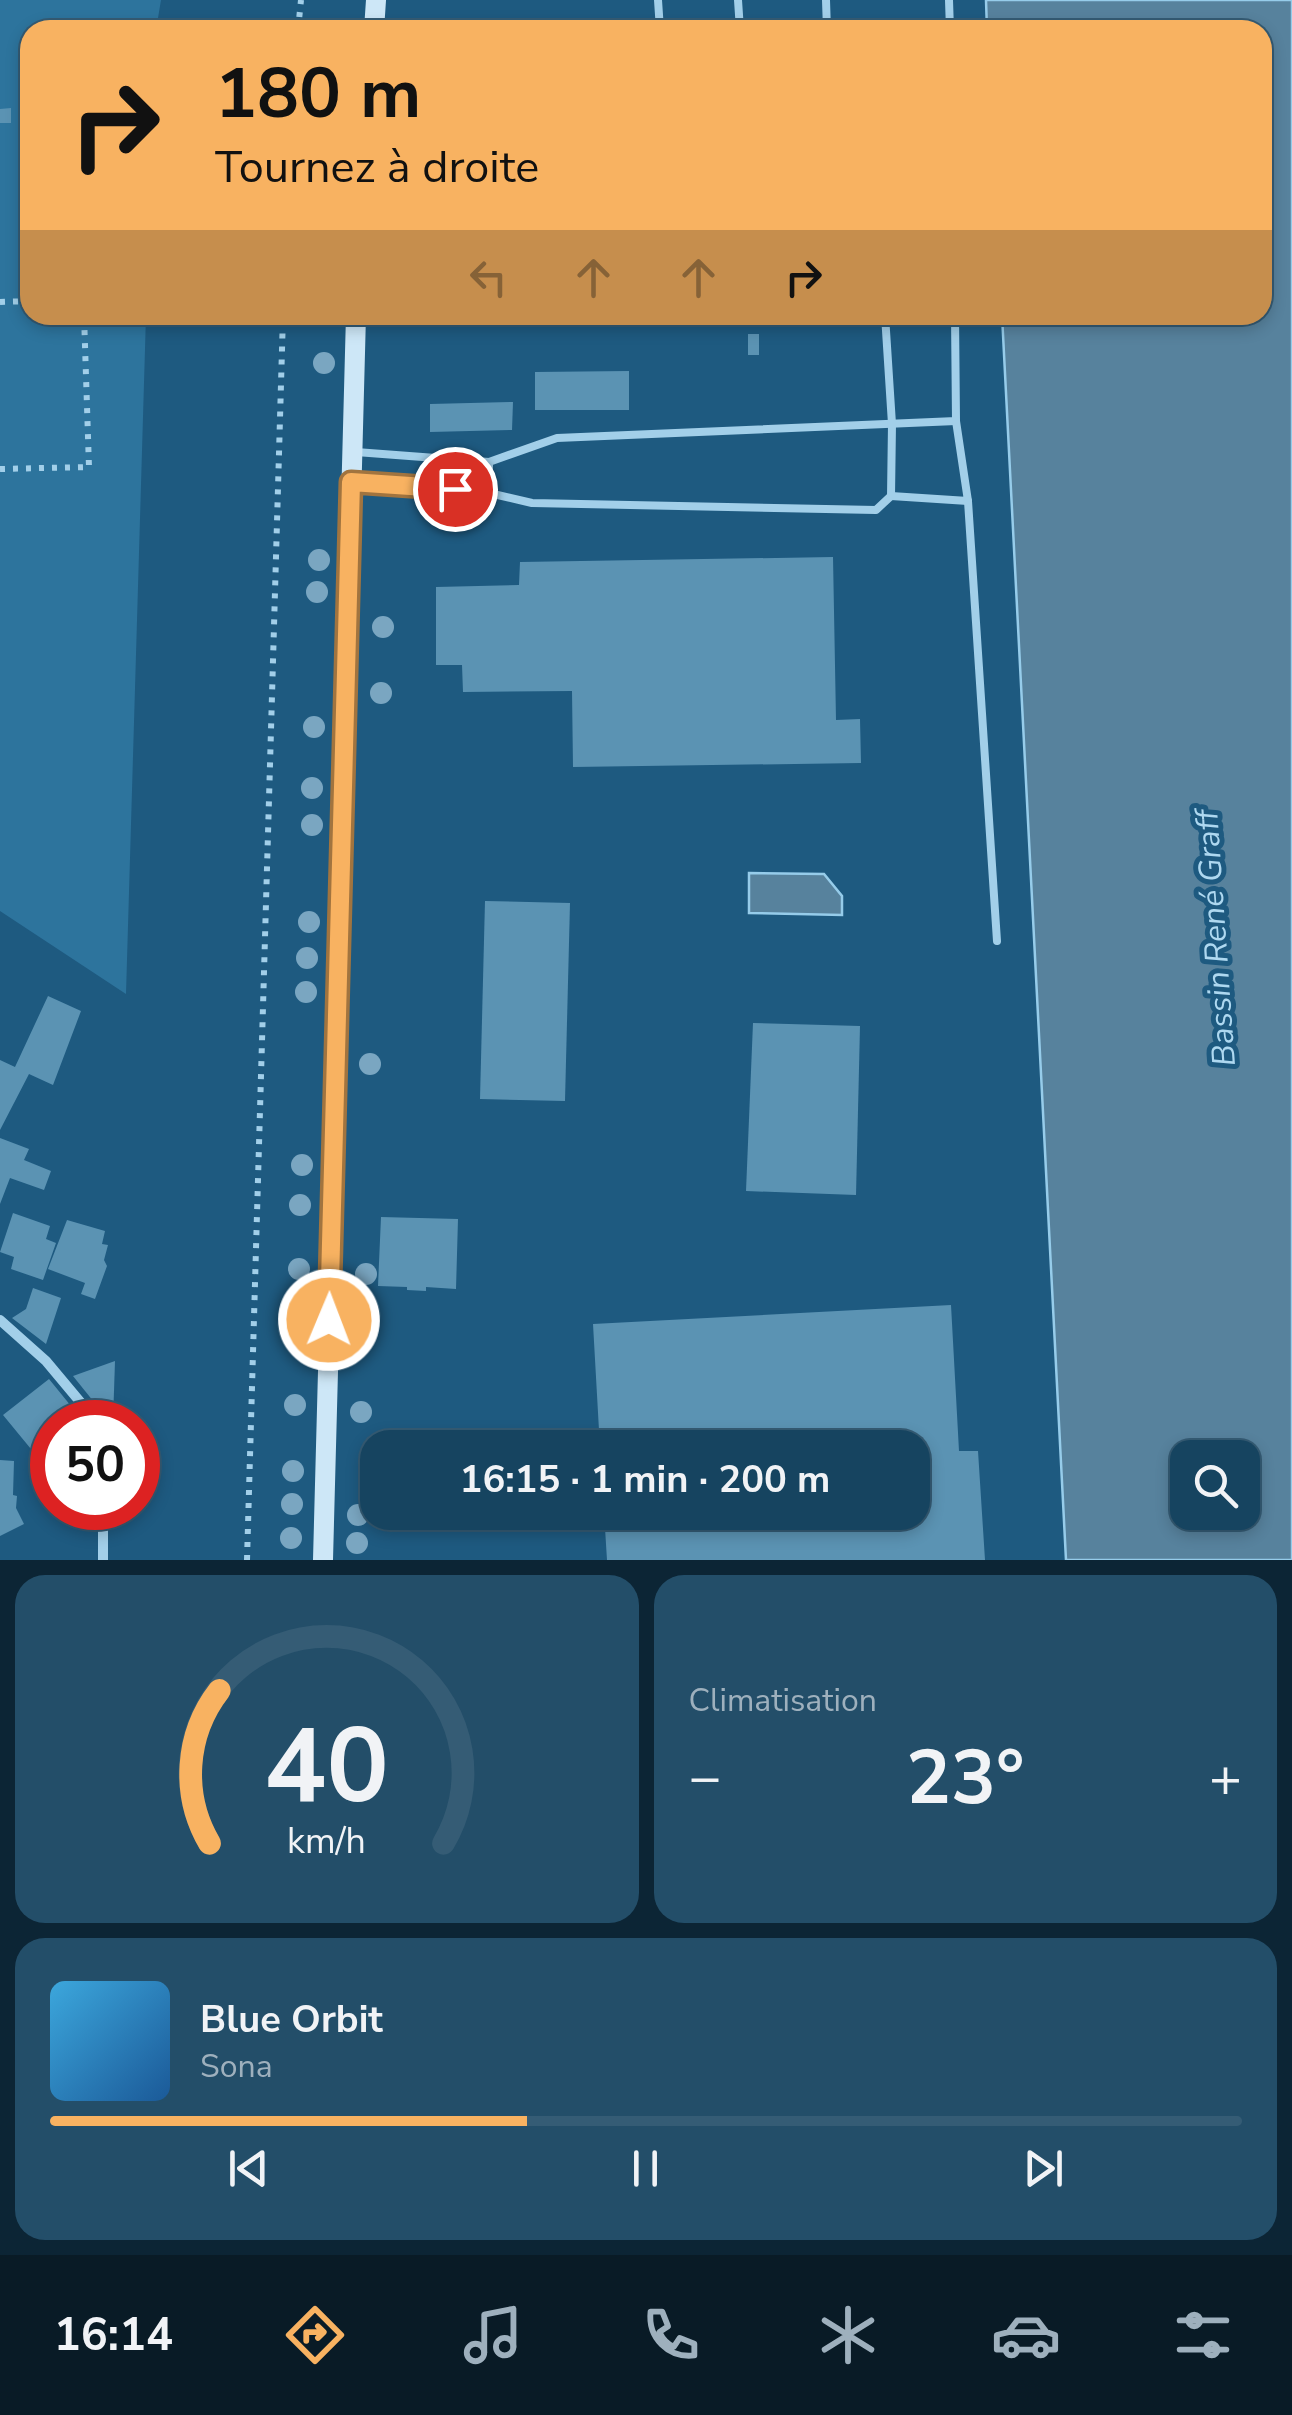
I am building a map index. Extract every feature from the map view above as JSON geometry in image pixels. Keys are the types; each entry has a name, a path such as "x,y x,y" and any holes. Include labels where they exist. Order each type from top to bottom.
{"main road":[{"path":"323,1560 356,325"}],"street":[{"path":"0,1320 46,1360 79,1400"},
{"path":"103,1530 103,1560"}],"lane":[{"path":"351,482 489,493 532,503 876,510 891,496 892,424 885,325"},
{"path":"956,325 956,420 968,502 998,941"},
{"path":"352,452 488,462 557,438 956,420"},
{"path":"488,462 489,493"},
{"path":"891,496 968,502"}],"path":[{"path":"0,469 89,466 84,325"},
{"path":"247,1560 283,325"}],"shaded area":[{"path":"0,0 161,0 158,20 20,20 20,325 146,325 126,994 0,911"}],"water":[{"name":"Bassin René Graff","path":"986,0 1292,0 1292,1560 1066,1560 1003,325 1272,325 1272,20 987,20"},
{"path":"749,873 824,874 842,896 842,915 749,913"}],"building":[{"path":"11,108 11,123 0,123 0,109"},
{"path":"748,334 759,334 759,355 748,355"},
{"path":"629,371 629,410 535,410 535,372"},
{"path":"513,402 512,430 430,432 430,404"},
{"path":"833,557 836,720 860,719 861,763 573,767 572,691 463,692 462,665 436,665 436,587 519,585 520,562"},
{"path":"485,901 570,903 565,1101 480,1099"},
{"path":"48,996 81,1011 53,1085 29,1074 0,1130 0,1060 15,1067"},
{"path":"753,1023 860,1026 856,1195 746,1191"},
{"path":"0,1138 29,1149 24,1160 51,1171 44,1190 10,1178 0,1204"},
{"path":"13,1213 50,1226 46,1239 56,1243 43,1280 11,1269 14,1257 0,1252"},
{"path":"381,1217 458,1219 456,1289 426,1287 426,1291 378,1286"},
{"path":"67,1220 105,1231 102,1244 108,1245 104,1260 107,1266 95,1299 81,1294 85,1283 48,1269"},
{"path":"33,1288 61,1298 46,1344 12,1318 26,1309"},
{"path":"951,1305 959,1451 978,1451 985,1560 607,1560 605,1530 930,1530 930,1430 599,1430 593,1324"},
{"path":"115,1361 114,1400 92,1400 73,1376"},
{"path":"49,1379 66,1400 30,1400 30,1448 3,1415"},
{"path":"0,1460 14,1461 13,1495 17,1496 16,1508 24,1524 0,1536"}],"route":[{"path":"329,1320 351,482 455,489"}]}
